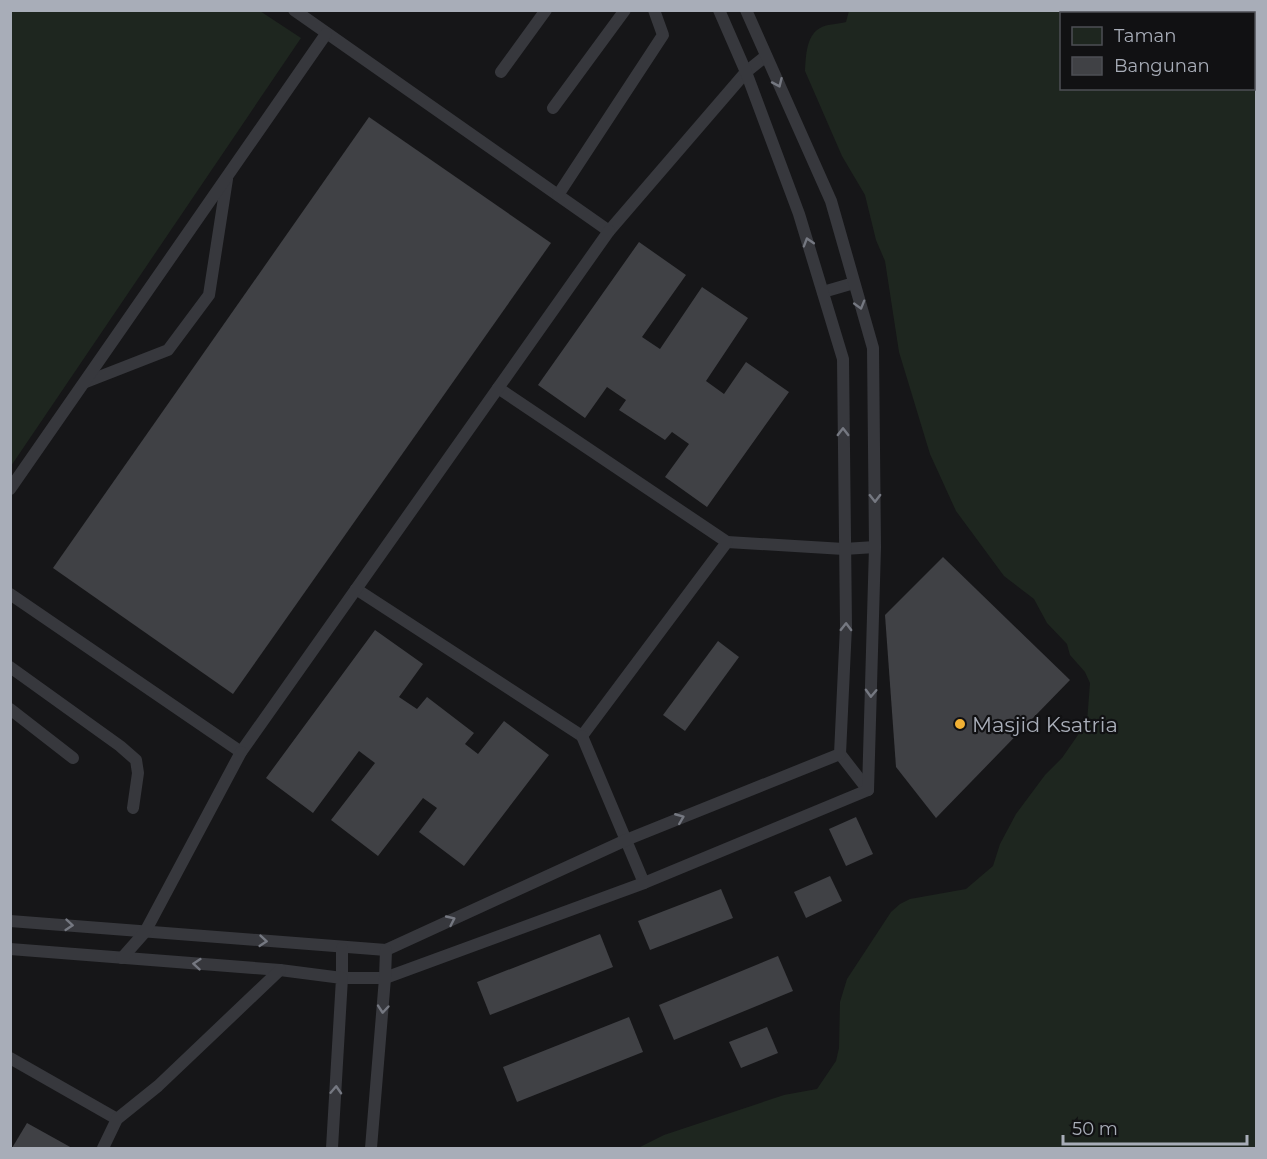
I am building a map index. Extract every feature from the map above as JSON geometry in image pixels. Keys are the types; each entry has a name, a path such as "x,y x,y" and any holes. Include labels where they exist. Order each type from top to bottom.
{"lane":[{"path":"294,10 609,231"},
{"path":"501,72 546,10"},
{"path":"553,108 625,10"},
{"path":"558,195 663,35 654,10"},
{"path":"719,10 746,72 799,214 843,358 846,626 840,754 868,790"},
{"path":"746,10 831,201 873,348 875,547 868,790"},
{"path":"10,489 326,33"},
{"path":"122,958 145,932 241,752 609,231 746,72 766,56"},
{"path":"85,382 168,350 209,295 228,176"},
{"path":"823,292 854,283"},
{"path":"498,388 727,542 844,549 875,547"},
{"path":"582,736 727,542"},
{"path":"356,589 582,736 644,884"},
{"path":"10,594 241,752"},
{"path":"10,667 136,760 138,773 133,808"},
{"path":"10,709 73,758"},
{"path":"10,921 386,950 626,840 840,754"},
{"path":"10,949 280,970 342,978 386,978 644,884 868,790"},
{"path":"333,1149 342,948"},
{"path":"371,1149 386,978 386,950"},
{"path":"103,1149 117,1119 158,1086 280,970"},
{"path":"10,1058 117,1119"}],"green space":[{"path":"11,10 260,11 301,38 11,466"},
{"path":"849,11 1256,11 1256,1148 638,1148 664,1135 784,1095 817,1089 836,1061 839,1048 840,1002 847,979 891,912 910,899 966,889 993,866 1000,844 1016,814 1045,775 1062,758 1087,722 1090,683 1085,672 1070,655 1067,644 1047,623 1034,599 1004,576 956,511 930,454 899,352 885,261 876,240 865,195 842,156 805,71 810,40 817,30 824,26 846,22"}],"building":[{"path":"369,117 551,243 233,694 53,568"},
{"path":"639,242 686,275 642,337 660,349 702,287 748,318 706,381 724,394 746,362 789,392 707,507 665,477 689,444 672,432 665,440 619,410 626,400 607,387 585,418 538,385"},
{"name":"Masjid Ksatria","path":"943,557 1070,680 936,818 896,767 885,615"},
{"path":"375,630 423,664 399,697 417,709 427,697 474,733 465,744 478,754 504,721 549,755 464,866 419,832 437,808 423,798 378,856 331,820 375,763 359,751 313,813 266,778"},
{"path":"718,641 739,657 685,731 663,715"},
{"path":"856,817 873,854 846,866 829,829"},
{"path":"830,876 842,901 806,918 794,892"},
{"path":"721,889 733,918 650,950 638,921"},
{"path":"600,934 613,967 490,1015 477,982"},
{"path":"778,956 793,991 674,1040 659,1005"},
{"path":"629,1017 643,1052 517,1102 503,1067"},
{"path":"767,1027 778,1053 741,1068 729,1042"},
{"path":"27,1123 72,1148 12,1148"}],"place":[{"name":"Masjid Ksatria","path":"960,724"}]}
